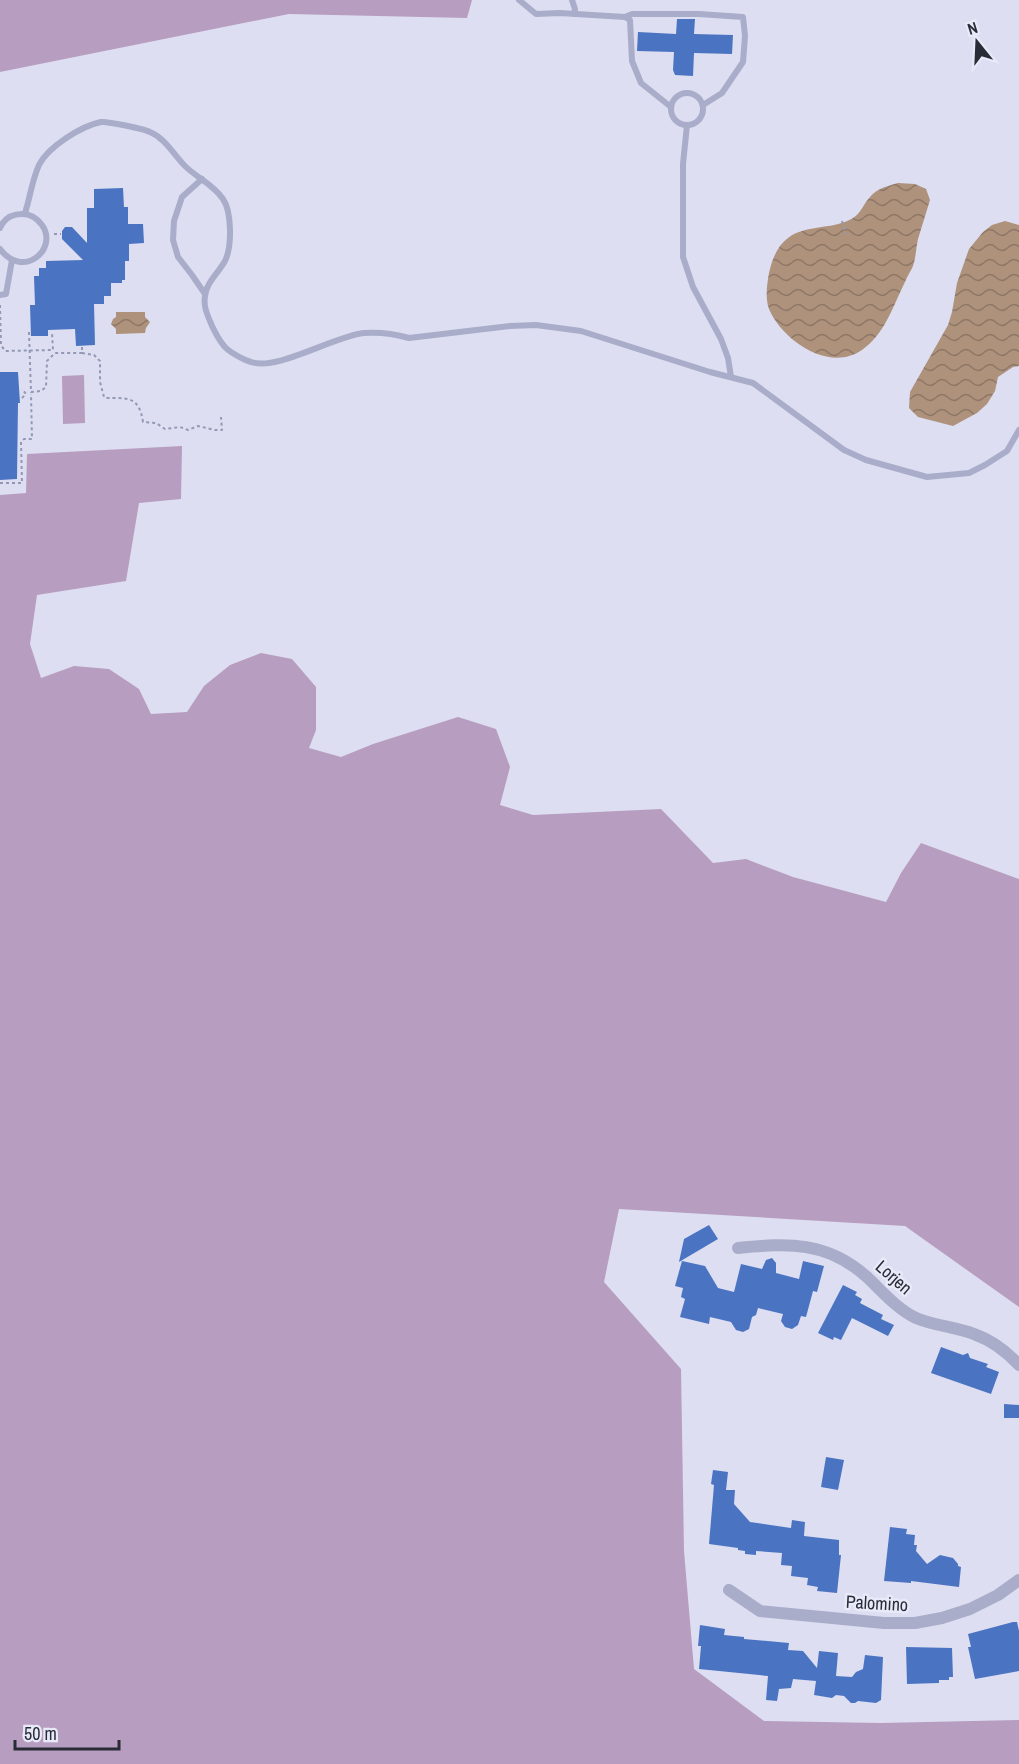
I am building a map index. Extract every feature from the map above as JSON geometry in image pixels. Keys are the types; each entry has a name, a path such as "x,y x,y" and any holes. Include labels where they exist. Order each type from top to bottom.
{"street":[{"name":"Lorjen","path":"738,1248 769,1245 809,1247 836,1255 860,1271 898,1306 916,1318 975,1334 1007,1352 1019,1365"},
{"name":"Palomino","path":"729,1590 760,1611 884,1623 915,1623 942,1618 970,1609 998,1595 1019,1580"}],"lane":[{"path":"519,0 536,15 574,14 625,17 632,14 654,14 742,17 745,36 743,62 722,93 703,105"},
{"path":"572,0 574,14"},
{"path":"625,17 630,20 632,61 641,83 671,107"},
{"path":"683,93 696,95 703,105 701,118 697,123 687,125 678,123 674,119 671,107 673,101 683,93"},
{"path":"25,213 39,166 47,153 64,140 83,128 103,122 151,132 187,168 211,185 225,201 230,241 225,260 205,294 205,310 217,337 227,349 252,363 296,357 327,343 364,333 394,334 409,338 537,325 581,331 710,372 753,383 844,450 866,460 927,477 969,473 985,465 1007,451 1019,430"},
{"path":"687,125 683,164 683,257 693,287 729,358 731,377"},
{"path":"202,179 182,197 174,221 173,240 178,257 205,294"},
{"path":"0,228 2,223 13,215 25,213 37,219 45,229 46,242 41,254 31,261 12,260 6,257 0,249"},
{"path":"0,297 6,294 12,260"}],"path":[{"path":"842,221 846,234"},
{"path":"0,297 2,346 5,351 53,350 52,332"},
{"path":"0,483 22,483 21,442 32,438 29,332"},
{"path":"82,346 82,353"},
{"path":"22,389 26,393 31,393 41,391 46,387 47,361 55,353 82,353 94,355 100,361 100,382 104,397 130,399 135,402 139,406 143,422 156,423 165,429 180,427 188,430 198,426 222,430 221,417"},
{"path":"22,398 26,393"}],"shaded area":[{"path":"0,0 472,0 467,18 289,14 0,72"},
{"path":"84,375 85,423 63,424 62,376"},
{"path":"182,446 181,499 139,503 126,581 37,595 30,644 41,678 74,666 109,669 139,689 151,714 187,712 204,686 230,665 261,653 292,659 316,687 316,730 309,748 341,757 373,744 458,717 496,729 510,767 500,805 533,815 661,809 713,863 746,859 793,877 886,902 901,873 921,843 1019,879 1019,1307 905,1226 619,1209 604,1282 681,1369 684,1551 694,1669 764,1721 881,1723 1019,1720 1019,1764 0,1764 0,495 26,493 27,454"}],"water":[{"path":"898,183 915,184 926,189 930,200 918,239 913,266 888,319 870,343 849,356 835,358 808,350 784,332 769,309 768,282 770,268 776,254 788,238 803,231 845,222 853,218 876,191"},
{"path":"1005,221 1019,225 1019,366 1013,367 998,377 995,391 987,404 977,413 953,426 918,417 909,408 910,392 948,325 957,283 969,249 992,225"},
{"path":"116,312 145,312 145,317 150,322 145,333 116,334 116,329 111,324 116,317"}],"building":[{"path":"677,19 695,19 694,34 733,35 732,54 694,53 693,76 675,75 674,52 637,51 638,32 676,34"},
{"path":"123,188 124,207 128,207 128,224 143,224 144,243 129,244 129,261 125,261 125,280 122,280 122,283 111,283 111,296 104,296 104,304 94,304 95,345 76,346 75,329 48,330 48,336 31,336 30,305 35,305 34,276 39,276 39,268 46,268 46,261 83,260 62,239 62,231 65,227 72,227 87,243 87,208 94,208 94,189"},
{"path":"0,372 18,372 20,403 18,403 17,479 0,480"},
{"path":"709,1225 718,1239 679,1262 684,1239"},
{"path":"772,1258 776,1263 776,1273 799,1279 803,1261 824,1266 817,1292 813,1291 806,1317 801,1316 798,1325 792,1329 785,1327 781,1321 783,1314 758,1308 756,1315 752,1317 749,1329 743,1332 736,1330 731,1322 710,1317 709,1324 680,1317 685,1299 681,1297 683,1288 675,1286 682,1261 705,1266 718,1288 734,1292 741,1264 762,1269 766,1260"},
{"path":"843,1285 857,1292 855,1295 862,1299 860,1303 883,1315 881,1319 894,1325 888,1336 852,1318 841,1340 834,1337 833,1340 818,1333"},
{"path":"941,1347 963,1355 968,1353 970,1358 988,1364 986,1367 999,1372 991,1394 931,1373"},
{"path":"1004,1404 1019,1405 1019,1418 1004,1418"},
{"path":"826,1457 844,1460 838,1490 821,1487"},
{"path":"713,1470 728,1472 726,1490 735,1490 734,1504 750,1522 791,1528 792,1520 805,1522 804,1536 839,1540 839,1555 841,1555 837,1593 817,1591 818,1587 807,1585 808,1578 791,1576 792,1566 781,1565 782,1553 756,1551 756,1555 745,1554 745,1551 738,1550 738,1548 709,1544 714,1485 711,1484"},
{"path":"890,1527 907,1529 906,1534 915,1535 916,1551 927,1564 940,1555 953,1558 961,1567 959,1587 911,1581 911,1583 884,1581"},
{"path":"1017,1622 1019,1631 1019,1671 975,1679 968,1647 971,1647 968,1634"},
{"path":"700,1625 725,1629 724,1635 789,1643 788,1650 803,1651 817,1668 819,1651 838,1653 836,1676 852,1677 863,1669 865,1655 883,1657 881,1700 876,1703 858,1701 851,1703 844,1696 836,1695 832,1698 814,1695 816,1681 793,1679 791,1688 779,1689 777,1701 766,1700 768,1676 699,1669"},
{"path":"906,1647 952,1648 953,1677 949,1677 949,1680 939,1680 939,1683 907,1684"}]}
